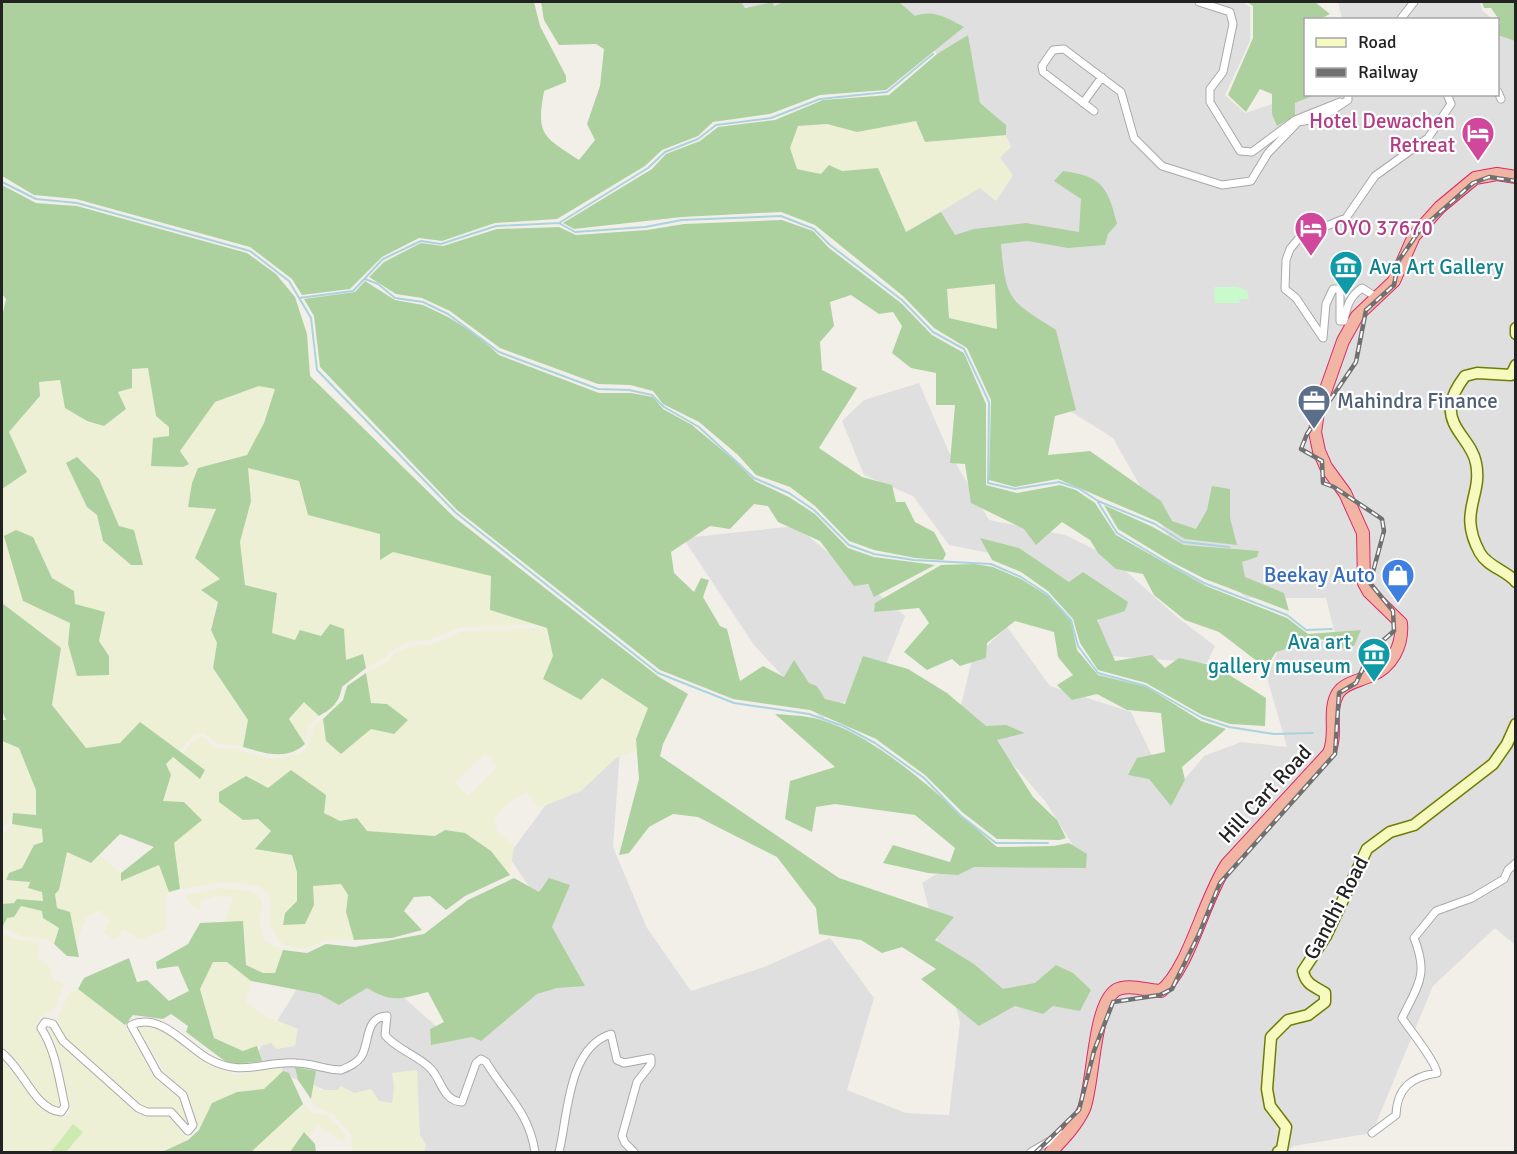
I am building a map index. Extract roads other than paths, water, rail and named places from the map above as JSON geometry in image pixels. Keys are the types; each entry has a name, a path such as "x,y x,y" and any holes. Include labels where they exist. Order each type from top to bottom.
{"highway":[{"name":"Hill Cart Road","path":"1051,1152 1072,1129 1088,1095 1094,1051 1108,1000 1116,990 1128,987 1161,991 1170,984 1215,881 1227,864 1329,753 1334,743 1333,714 1336,696 1341,689 1373,675 1390,662 1400,643 1401,623 1369,592 1364,584 1363,532 1345,493 1326,467 1315,432 1318,412 1343,341 1357,316 1394,281 1413,236 1440,207 1475,178 1497,174 1515,177"}],"main road":[{"path":"1515,328 1515,334"},
{"path":"1515,365 1510,375 1477,373 1465,376 1450,404 1452,421 1473,452 1477,464 1469,524 1474,540 1481,556 1515,582"},
{"name":"Gandhi Road","path":"1278,1152 1282,1149 1286,1127 1270,1106 1271,1037 1288,1020 1308,1015 1325,1002 1325,993 1305,980 1303,971 1326,936 1367,849 1390,832 1414,825 1493,764 1507,744 1515,724"}],"street":[{"path":"1199,2 1230,12 1233,24 1223,72 1210,89 1210,102 1240,152 1252,152 1295,120 1348,97"},
{"path":"1402,18 1414,2"},
{"path":"1094,111 1043,72 1042,66 1053,50 1064,49 1121,92 1134,138 1162,166 1222,185 1251,180 1268,153 1298,122 1321,118 1348,97"},
{"path":"1083,103 1102,77"},
{"path":"1376,297 1362,288 1352,294 1347,304 1344,321 1340,321 1340,289 1333,289 1326,304 1323,338 1296,298 1285,289 1286,260 1290,249 1300,237 1346,218 1375,176 1428,138 1451,104 1448,96"},
{"path":"1499,96 1501,99"},
{"path":"1372,1133 1396,1115 1399,1092 1409,1082 1423,1075 1437,1073 1436,1064 1424,1052 1402,1018 1421,983 1423,959 1414,938 1436,911 1472,898 1504,879 1515,863"},
{"path":"2,1053 20,1070 38,1101 54,1111 61,1112 65,1106 56,1066 48,1040 41,1028 45,1022 53,1024 63,1041 138,1108 147,1112 171,1112 188,1131 193,1125 183,1095 158,1074 131,1025 137,1022 158,1024 207,1058 234,1070 295,1062 341,1070 362,1056 372,1024 381,1016 387,1016 385,1035 392,1043 431,1069 454,1102 462,1102 476,1063 480,1059 486,1062 515,1099 532,1131 535,1152"},
{"path":"559,1152 565,1129 564,1110 580,1062 604,1036 611,1034 617,1060 624,1063 651,1058 651,1064 637,1082 622,1137 634,1152"},
{"path":"1031,1152 1072,1129"}],"waterway":[{"path":"559,223 648,168 665,152 698,139 716,125 771,118 820,99 887,92 933,54"},
{"path":"2,182 36,199 77,203 250,251 289,281 311,318 317,370 456,513 658,673 734,703 809,714 843,726 875,743 924,778 960,815 996,843 1048,843"},
{"path":"299,298 353,291 383,259 421,241 441,244 496,226 559,223 575,232 645,227 682,220 781,216 814,229 830,245 902,300 933,332 964,349 989,402 988,483 1015,489 1059,482 1078,488 1098,501 1155,524 1183,542 1229,547"},
{"path":"365,279 378,284 395,298 423,302 448,314 499,352 598,389 629,390 652,395 664,407 699,427 754,478 789,493 814,510 849,545 874,554 914,560 991,564 1021,577 1047,594 1071,620 1078,646 1098,673 1146,686 1202,718 1229,727 1274,734 1313,733"},
{"path":"1098,502 1117,533 1204,583 1287,615 1306,630 1332,629"}],"railway":[{"path":"1036,1152 1079,1110 1094,1051 1113,1002 1160,995 1172,989 1199,934 1220,883 1335,754 1339,693 1356,683 1371,651 1394,631 1393,611 1370,583 1384,531 1382,519 1334,487 1323,483 1322,461 1301,449 1307,434 1356,362 1366,310 1394,285 1399,260 1420,230 1473,183 1489,177 1516,181"}],"place":[{"name":"Hotel Dewachen Retreat","path":"1478,162"},
{"name":"OYO 37670","path":"1311,257"},
{"name":"Ava Art Gallery","path":"1346,296"},
{"name":"Mahindra Finance","path":"1314,430"},
{"name":"Beekay Auto","path":"1398,604"},
{"name":"Ava art gallery museum","path":"1374,683"}]}
